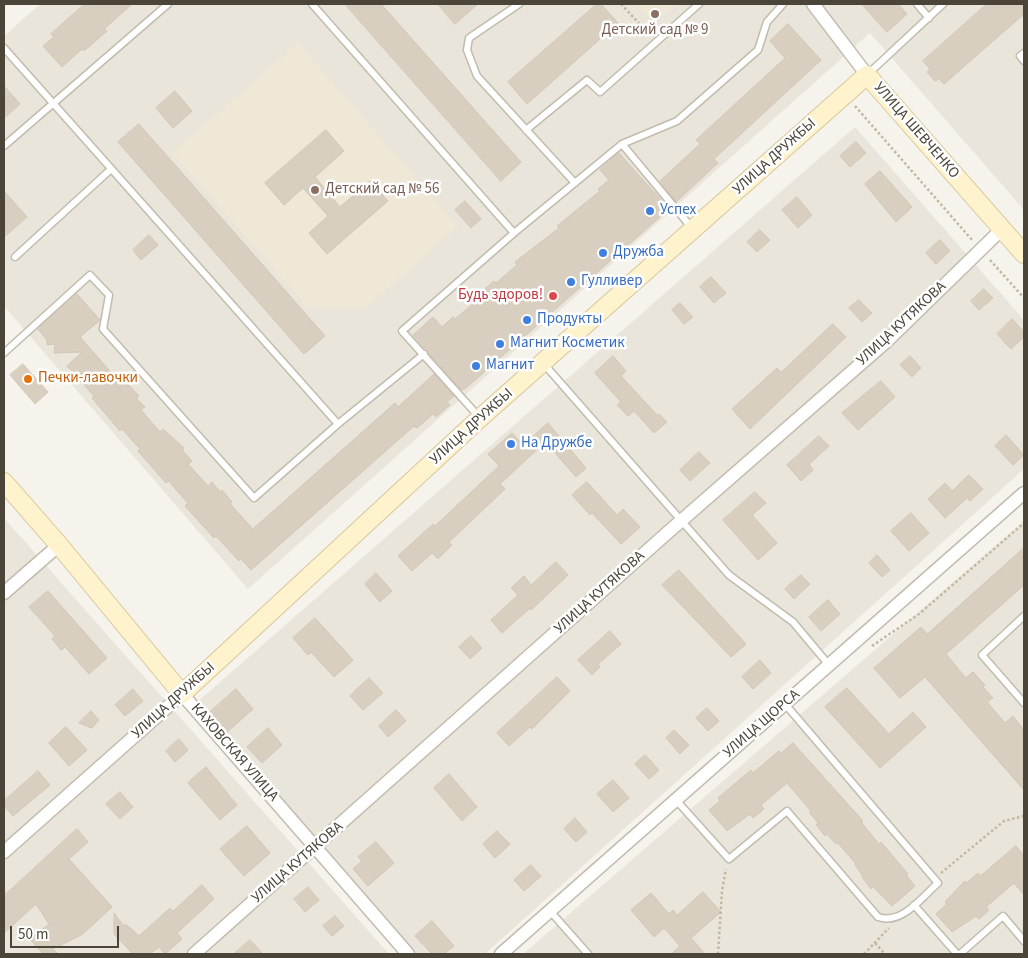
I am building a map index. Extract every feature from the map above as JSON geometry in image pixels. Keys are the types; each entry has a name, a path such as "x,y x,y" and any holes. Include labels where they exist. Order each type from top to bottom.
{"street":[{"name":"УЛИЦА ШЕВЧЕНКО","path":"813,4 867,75 1024,254"},
{"name":"УЛИЦА ДРУЖБЫ","path":"4,852 182,694 480,418 867,75"},
{"name":"УЛИЦА КУТЯКОВА","path":"194,954 681,521 888,340 1002,229"},
{"name":"КАХОВСКАЯ УЛИЦА","path":"4,482 59,545 182,694 408,954"},
{"name":"УЛИЦА ЩОРСА","path":"501,954 1024,493"},
{"path":"4,593 59,545"}],"lane":[{"path":"4,146 168,4"},
{"path":"312,4 514,234"},
{"path":"519,4 469,38 467,50 477,76 575,183"},
{"path":"526,130 587,80 600,92 699,4"},
{"path":"480,418 402,331 622,144 677,121 758,50 767,22 783,4"},
{"path":"917,4 928,18"},
{"name":"УЛИЦА ДРУЖБЫ","path":"867,75 943,4"},
{"path":"4,48 52,105 338,424"},
{"path":"1024,53 1020,56 1024,61"},
{"path":"622,144 694,230"},
{"path":"15,257 110,170"},
{"path":"4,353 90,275 109,295 103,329 254,498 338,424 424,354"},
{"path":"543,363 729,575 793,622 829,665"},
{"path":"1024,616 982,655 1024,703"},
{"path":"676,800 728,859 787,811 878,917 887,920 900,917 914,905 938,883 785,704"},
{"path":"914,905 958,954 1003,916 1024,941"},
{"path":"550,910 588,954"}],"path":[{"path":"621,4 656,42"},
{"path":"845,95 1024,298"},
{"path":"868,649 919,614 1024,523"},
{"path":"934,878 1004,821 1024,816"},
{"path":"718,954 722,891 728,859"},
{"path":"864,954 900,917"},
{"path":"875,943 885,954"}],"shaded area":[{"path":"40,4 1024,4 1024,210 870,33 248,589 4,306 4,36"},
{"name":"Детский сад № 9","path":"636,4 676,4 653,24"},
{"name":"Детский сад № 56","path":"298,43 458,226 366,308 308,308 172,153"},
{"path":"855,127 1024,320 1024,469 485,954 417,954 195,704"},
{"path":"4,518 389,954 4,954"},
{"path":"1024,521 1024,954 523,954"}],"building":[{"path":"85,4 132,4 104,29 107,31 84,51 82,49 62,67 43,46 54,37 51,34"},
{"path":"345,4 381,4 521,162 501,181"},
{"path":"438,4 478,4 455,24"},
{"path":"597,4 601,4 618,23 527,104 508,82"},
{"path":"862,4 898,4 907,14 887,32"},
{"path":"987,4 1024,4 1024,14 944,84 939,79 935,81 927,72 930,69 923,61"},
{"path":"788,24 821,60 714,159 718,163 676,202 660,181 700,144 696,140 785,58 770,41"},
{"path":"4,86 20,104 4,118"},
{"path":"175,91 192,111 173,128 156,108"},
{"path":"139,124 325,336 304,354 118,142"},
{"path":"326,130 344,151 315,177 340,207 370,181 388,201 327,254 309,233 328,216 303,188 284,205 265,183"},
{"path":"856,142 866,153 850,167 840,156"},
{"path":"619,153 669,209 466,388 461,390 413,335 433,317 442,327 453,317 455,319 474,303 472,300 517,265 515,262 559,228 557,226 600,191 598,189 609,180 600,170"},
{"path":"880,171 912,207 896,222 865,184"},
{"path":"4,191 27,217 4,237"},
{"path":"797,197 812,215 798,228 782,210"},
{"path":"465,201 481,219 471,228 455,210"},
{"path":"760,230 770,240 757,252 747,242"},
{"path":"149,235 158,245 141,260 133,250"},
{"path":"940,240 950,251 936,264 926,253"},
{"path":"711,277 726,293 714,303 700,287"},
{"path":"984,289 993,298 979,310 971,301"},
{"path":"77,294 100,320 80,337 115,377 117,375 126,386 128,384 139,396 136,398 145,407 141,410 160,432 163,429 184,448 182,450 192,461 188,464 208,486 212,482 220,492 222,490 232,502 230,504 253,529 395,403 398,407 434,374 454,396 447,402 450,405 436,417 433,414 417,428 414,426 251,570 241,559 239,561 216,536 214,538 185,506 188,503 169,481 166,483 122,429 120,431 92,398 94,396 67,366 82,352 54,353 55,344 47,345 47,340 38,329"},
{"path":"859,300 872,313 862,322 849,308"},
{"path":"680,303 693,317 684,324 672,310"},
{"path":"1012,319 1024,332 1024,337 1011,349 997,334"},
{"path":"833,324 846,337 750,429 732,409 777,368 781,372"},
{"path":"613,356 626,371 621,376 657,415 659,414 667,422 654,433 634,411 628,416 617,405 621,402 595,373"},
{"path":"910,356 921,368 912,377 900,365"},
{"path":"23,364 48,392 35,404 10,375"},
{"path":"881,381 895,397 858,430 842,413"},
{"path":"548,423 586,468 576,477 549,446 545,450 541,446 500,484 505,489 449,542 452,545 438,559 432,553 412,571 398,556 433,524 435,526 499,466 488,454 512,433 523,445"},
{"path":"1006,435 1024,455 1013,465 995,446"},
{"path":"819,436 829,446 809,464 813,470 801,481 787,465"},
{"path":"699,452 710,463 690,481 680,470"},
{"path":"969,475 983,489 970,501 967,498 945,518 928,499 945,483 952,491"},
{"path":"587,482 617,515 623,509 640,527 621,544 572,495"},
{"path":"755,492 766,503 752,515 777,543 758,560 723,520"},
{"path":"911,513 929,533 909,551 891,531"},
{"path":"1024,548 1024,585 946,654 966,678 973,672 985,685 983,687 993,698 987,702 1005,723 1013,716 1024,730 1024,790 925,677 900,698 874,668 921,627 927,634"},
{"path":"877,555 890,570 882,577 869,563"},
{"path":"556,562 568,575 531,610 530,608 502,633 491,620 518,595 511,588 524,576 531,585"},
{"path":"679,570 746,644 731,657 662,585"},
{"path":"376,573 392,591 380,602 365,584"},
{"path":"801,575 810,584 794,599 785,589"},
{"path":"48,591 107,658 89,674 65,647 61,650 52,639 55,636 29,607"},
{"path":"828,600 840,614 821,631 809,617"},
{"path":"315,618 353,660 334,677 311,652 308,655 293,638"},
{"path":"610,631 621,644 598,664 600,667 592,675 578,660"},
{"path":"471,636 482,648 470,659 459,647"},
{"path":"760,660 771,673 753,689 742,677"},
{"path":"557,677 570,691 532,729 530,727 509,746 497,733"},
{"path":"369,678 383,693 363,710 350,696"},
{"path":"847,688 889,734 913,712 926,727 880,768 825,707"},
{"path":"133,689 143,701 125,716 115,705"},
{"path":"236,689 253,709 226,733 209,713"},
{"path":"707,708 719,721 708,731 696,718"},
{"path":"396,710 406,721 388,737 379,726"},
{"path":"91,711 99,720 92,728 79,723"},
{"path":"66,727 87,750 69,766 49,743"},
{"path":"268,728 282,745 262,763 247,747"},
{"path":"674,730 689,745 680,754 666,738"},
{"path":"179,739 188,750 175,762 166,751"},
{"path":"793,743 863,821 861,822 879,844 881,842 908,874 906,875 915,886 892,906 873,887 871,889 862,877 856,864 838,843 836,844 827,834 825,836 816,825 818,823 809,812 811,811 787,783 761,805 764,809 753,818 750,814 727,831 709,810 720,801 718,798 751,770 753,773 779,751 781,753"},
{"path":"645,755 659,770 649,779 635,764"},
{"path":"206,767 237,805 220,820 188,783"},
{"path":"38,771 50,785 13,816 4,806 4,801"},
{"path":"449,774 477,807 462,821 434,788"},
{"path":"613,780 629,798 613,812 597,794"},
{"path":"120,792 133,807 120,819 106,804"},
{"path":"575,818 587,832 576,842 564,829"},
{"path":"247,826 270,853 244,876 220,849"},
{"path":"77,829 88,842 69,859 112,907 83,934 53,949 58,954 43,954 30,939 49,924 36,904 4,933 4,896"},
{"path":"497,831 510,844 495,858 483,844"},
{"path":"376,842 394,863 368,886 353,869 362,861 358,857"},
{"path":"1016,846 1024,856 1024,895 1014,883 986,907 989,910 979,919 976,916 952,932 936,914 947,904 945,902 965,881 966,883 978,873 980,876"},
{"path":"531,865 541,876 524,891 514,880"},
{"path":"202,885 214,899 177,933 182,939 165,954 159,947 150,954 133,954 114,934 114,913 123,925 127,925 139,936 170,908 173,911"},
{"path":"308,887 319,900 305,912 294,899"},
{"path":"703,892 721,912 691,938 705,954 671,954 680,946 664,928 654,937 631,910 651,893 669,914 673,910 677,915"},
{"path":"335,916 344,926 332,936 323,926"},
{"path":"432,921 454,946 444,954 432,954 415,936"},
{"path":"250,940 263,954 234,954"}],"place":[{"name":"Детский сад № 9","path":"655,14"},
{"name":"Детский сад № 56","path":"315,190"},
{"name":"Успех","path":"650,211"},
{"name":"Дружба","path":"603,253"},
{"name":"Гулливер","path":"571,282"},
{"name":"Будь здоров!","path":"553,296"},
{"name":"Продукты","path":"527,320"},
{"name":"Магнит Косметик","path":"500,344"},
{"name":"Магнит","path":"476,366"},
{"name":"Печки-лавочки","path":"28,379"},
{"name":"На Дружбе","path":"511,444"}]}
